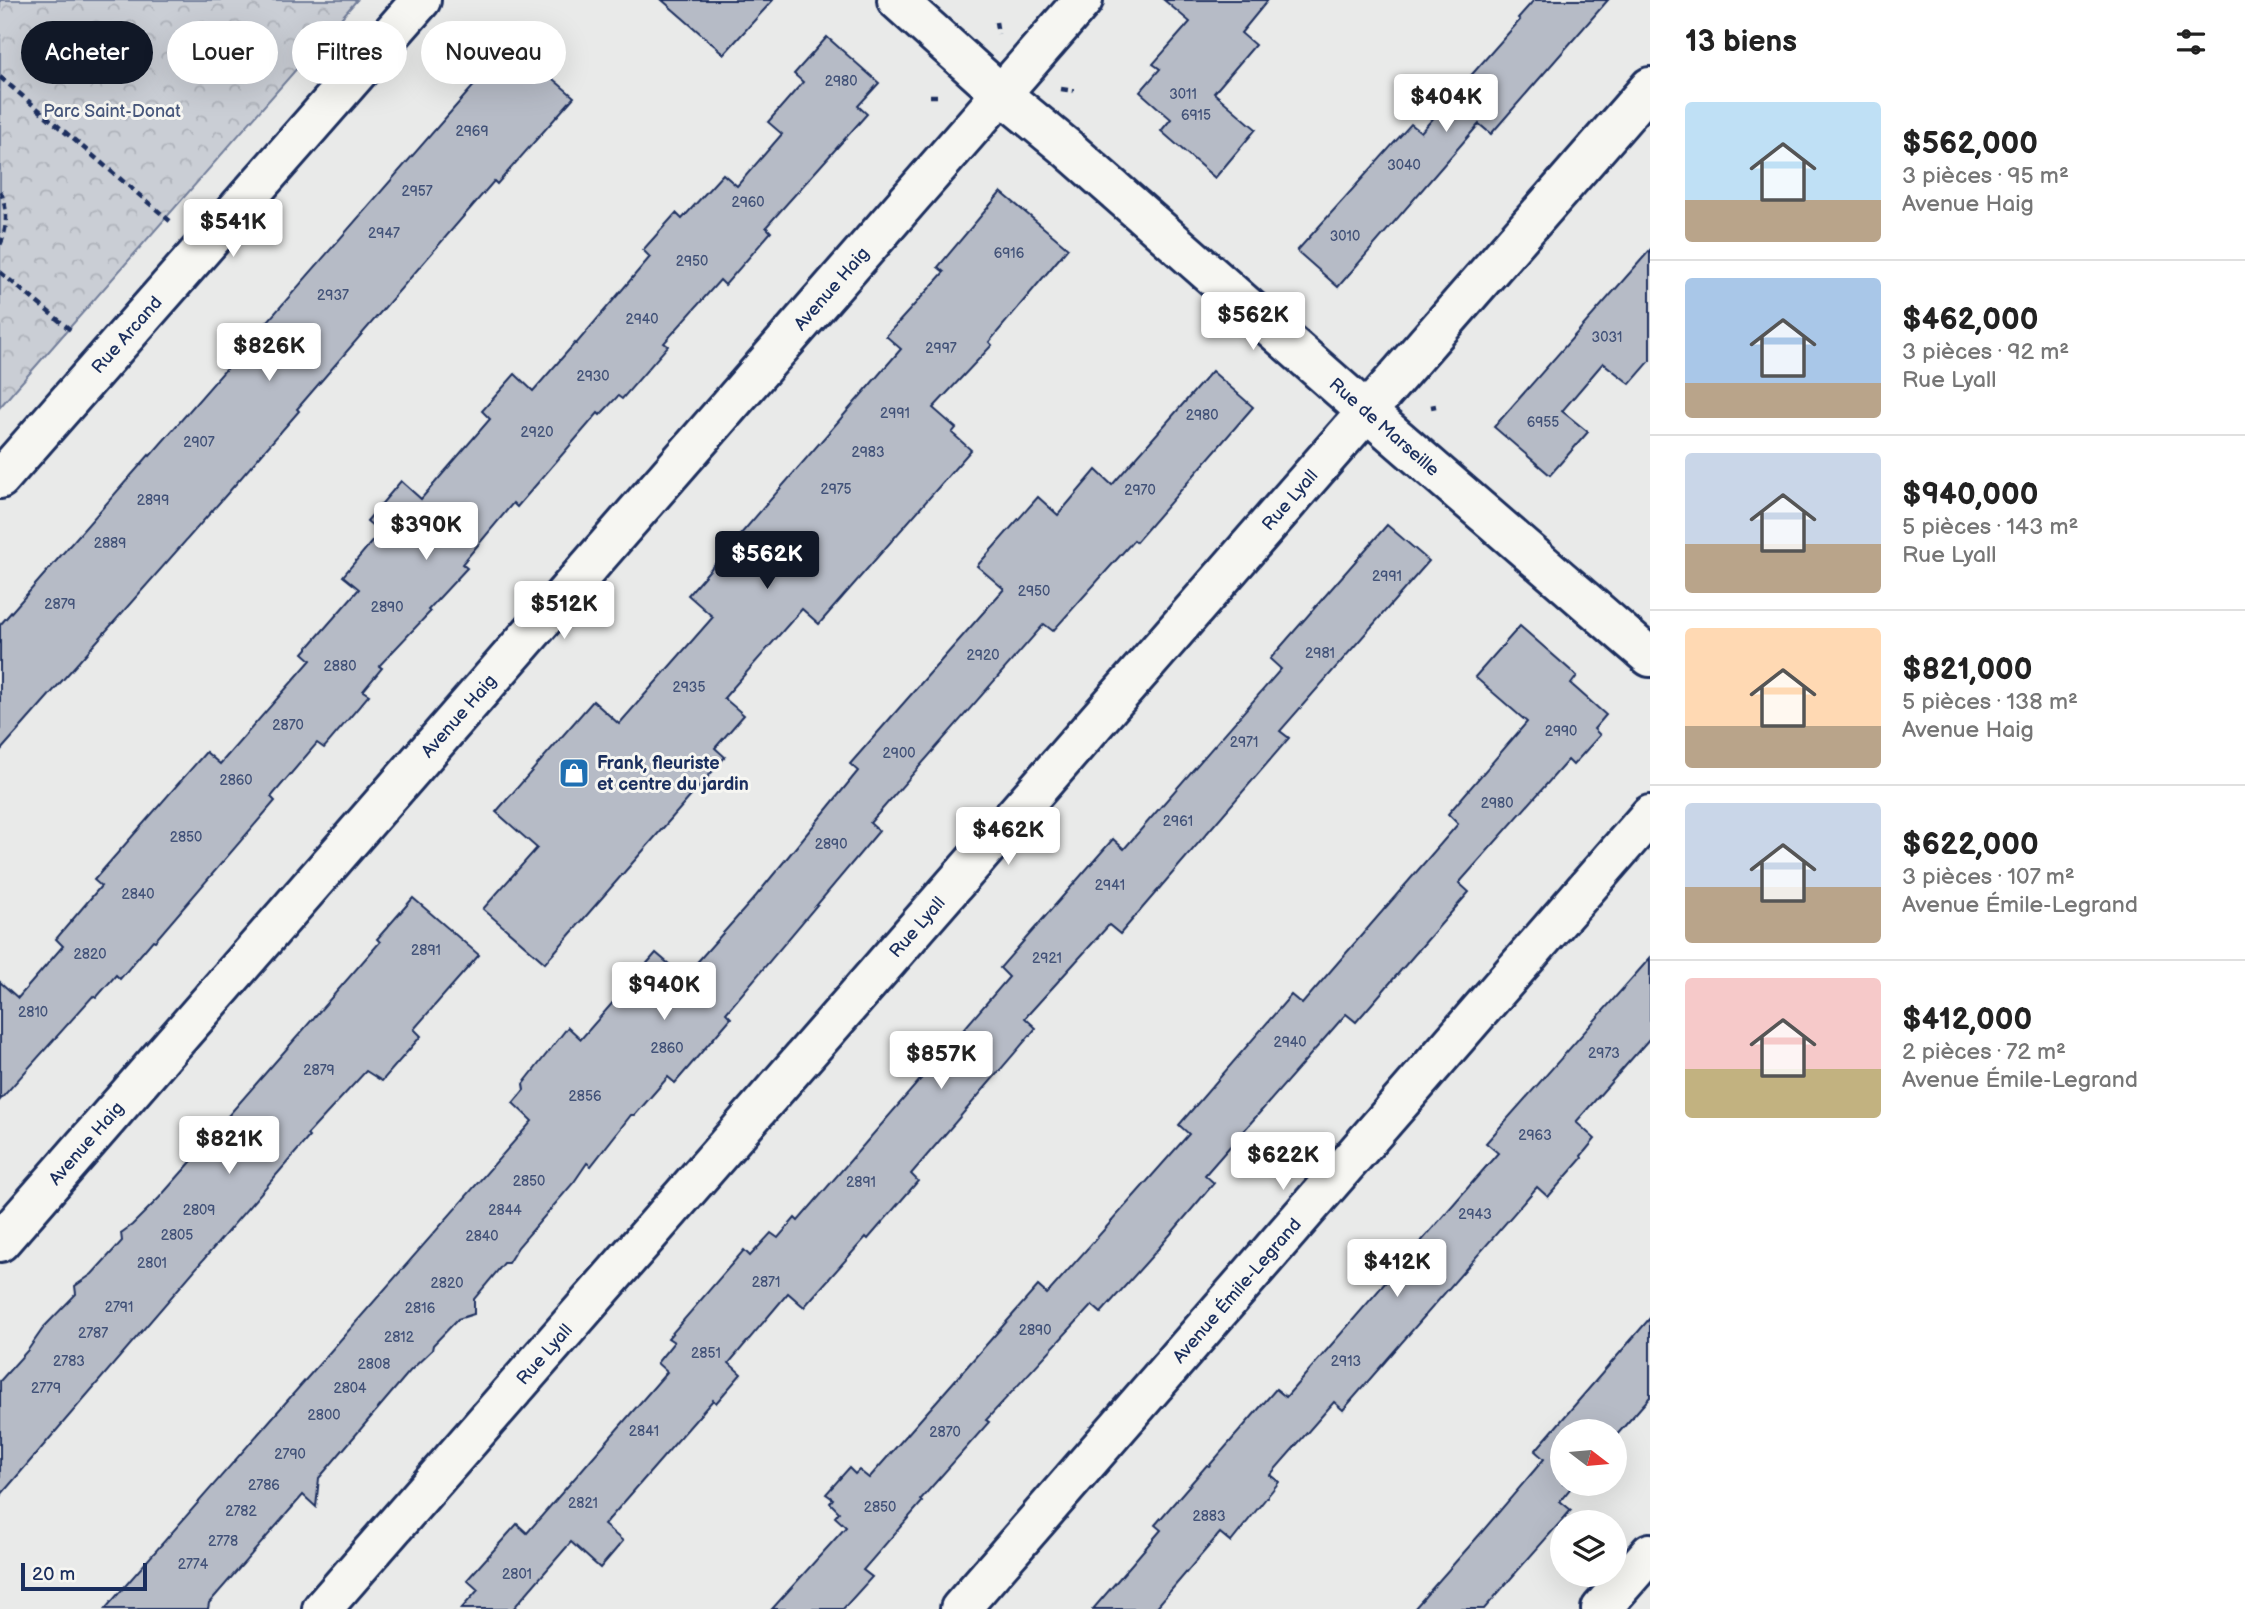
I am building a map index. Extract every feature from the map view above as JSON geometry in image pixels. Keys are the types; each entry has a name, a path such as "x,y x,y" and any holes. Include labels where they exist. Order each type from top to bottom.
{"street":[{"name":"Rue Arcand","path":"0,479 421,0"},
{"name":"Rue de Marseille","path":"897,0 1000,93 1068,149 1650,657"},
{"name":"Avenue Haig","path":"0,1242 1083,0"},
{"name":"Rue Lyall","path":"322,1609 1650,87"},
{"name":"Avenue Émile-Legrand","path":"960,1609 1650,815"},
{"path":"1601,1609 1650,1553"}],"path":[{"path":"0,77 170,221"},
{"path":"0,191 7,221 0,245"},
{"path":"0,272 73,332"}],"green space":[{"name":"Parc Saint-Donat","path":"0,0 357,0 339,21 292,21 292,74 0,407"}],"building":[{"path":"662,0 773,0 724,54"},
{"path":"1164,0 1268,0 1241,33 1255,45 1214,93 1256,129 1215,178 1161,131 1171,119 1140,92 1160,69 1153,64 1190,22"},
{"path":"1534,0 1608,0 1491,134 1479,124 1338,287 1297,251 1411,124 1421,132 1520,20 1518,18"},
{"path":"827,37 879,83 858,106 867,114 766,227 771,232 725,285 720,280 664,343 668,346 622,399 618,396 600,415 598,413 517,507 513,503 462,564 467,568 379,666 382,668 363,691 369,695 324,748 317,743 271,797 275,801 155,941 153,940 120,979 116,975 96,998 93,996 0,1100 0,982 18,998 63,946 56,939 101,886 94,880 206,752 220,764 311,660 303,653 359,589 343,576 380,532 367,521 401,481 421,499 490,419 482,411 515,374 533,391 650,257 643,250 676,213 682,219 723,174 737,186 782,134 768,122 803,82 794,74"},
{"path":"475,84 559,84 574,97 497,184 494,181 297,409 299,411 0,751 0,625"},
{"path":"1001,192 1068,248 989,342 992,345 933,408 956,428 952,433 971,450 819,624 802,609 724,698 744,715 715,748 725,757 545,963 483,909 537,848 496,812 593,701 619,724 713,617 688,595 901,349 886,336 944,272 938,267"},
{"path":"1650,250 1650,361 1630,384 1603,363 1562,411 1588,432 1550,475 1494,427"},
{"path":"1212,371 1253,407 1136,542 1134,540 1053,631 1044,624 870,823 879,831 726,1013 731,1018 675,1083 668,1077 635,1115 631,1115 591,1166 587,1163 508,1263 504,1263 474,1299 474,1314 458,1319 433,1345 432,1350 410,1371 319,1478 316,1507 303,1495 209,1603 208,1609 105,1609 532,1121 513,1103 524,1090 523,1084 568,1027 581,1039 656,953 684,977 756,896 858,771 850,764 1004,589 977,566 1038,497 1058,515 1096,470 1112,485"},
{"path":"1387,525 1429,561 1280,731 1289,738 1120,934 1109,925 1025,1018 1036,1028 911,1174 918,1181 868,1239 866,1237 804,1307 788,1293 729,1363 741,1374 716,1403 713,1400 604,1525 623,1541 600,1568 571,1542 513,1609 461,1609 478,1590 467,1580 517,1524 527,1533 667,1372 657,1363 674,1342 668,1338 744,1250 750,1256 771,1233 778,1238 795,1218 798,1221 1009,977 1000,968 1113,839 1124,849 1281,669 1270,659"},
{"path":"1520,626 1577,676 1571,684 1606,715 1594,729 1600,735 1573,765 1568,760 1459,883 1469,892 1356,1022 1346,1014 1205,1175 1214,1183 1101,1313 1092,1305 986,1420 989,1422 863,1570 872,1577 843,1609 772,1609 846,1527 835,1517 839,1512 830,1503 833,1499 826,1494 849,1468 855,1474 859,1470 869,1478 1038,1286 1047,1294 1189,1134 1179,1125 1291,995 1302,1004 1458,824 1448,814 1527,722 1475,677"},
{"path":"413,898 479,955 414,1029 421,1036 382,1081 366,1071 307,1135 309,1137 0,1496 0,1381 28,1350 44,1327 76,1294 75,1286 92,1274 122,1241 121,1233 159,1198 206,1145 228,1116 380,942 377,939"},
{"path":"1650,958 1650,1038 1576,1122 1595,1139 1582,1158 1548,1197 1537,1187 1343,1410 1334,1402 1270,1475 1279,1482 1231,1542 1220,1533 1155,1609 1093,1609 1161,1530 1155,1525 1207,1465 1209,1466 1276,1389 1286,1397 1498,1153 1486,1143"},
{"path":"1650,1318 1650,1397 1628,1422 1628,1419 1563,1419"},
{"path":"1550,1434 1550,1496 1564,1496 1560,1501 1571,1510 1550,1510 1550,1534 1484,1609 1414,1609 1544,1459 1535,1451"}],"place":[{"name":"Frank, fleuriste et centre du jardin","path":"574,773"}]}
